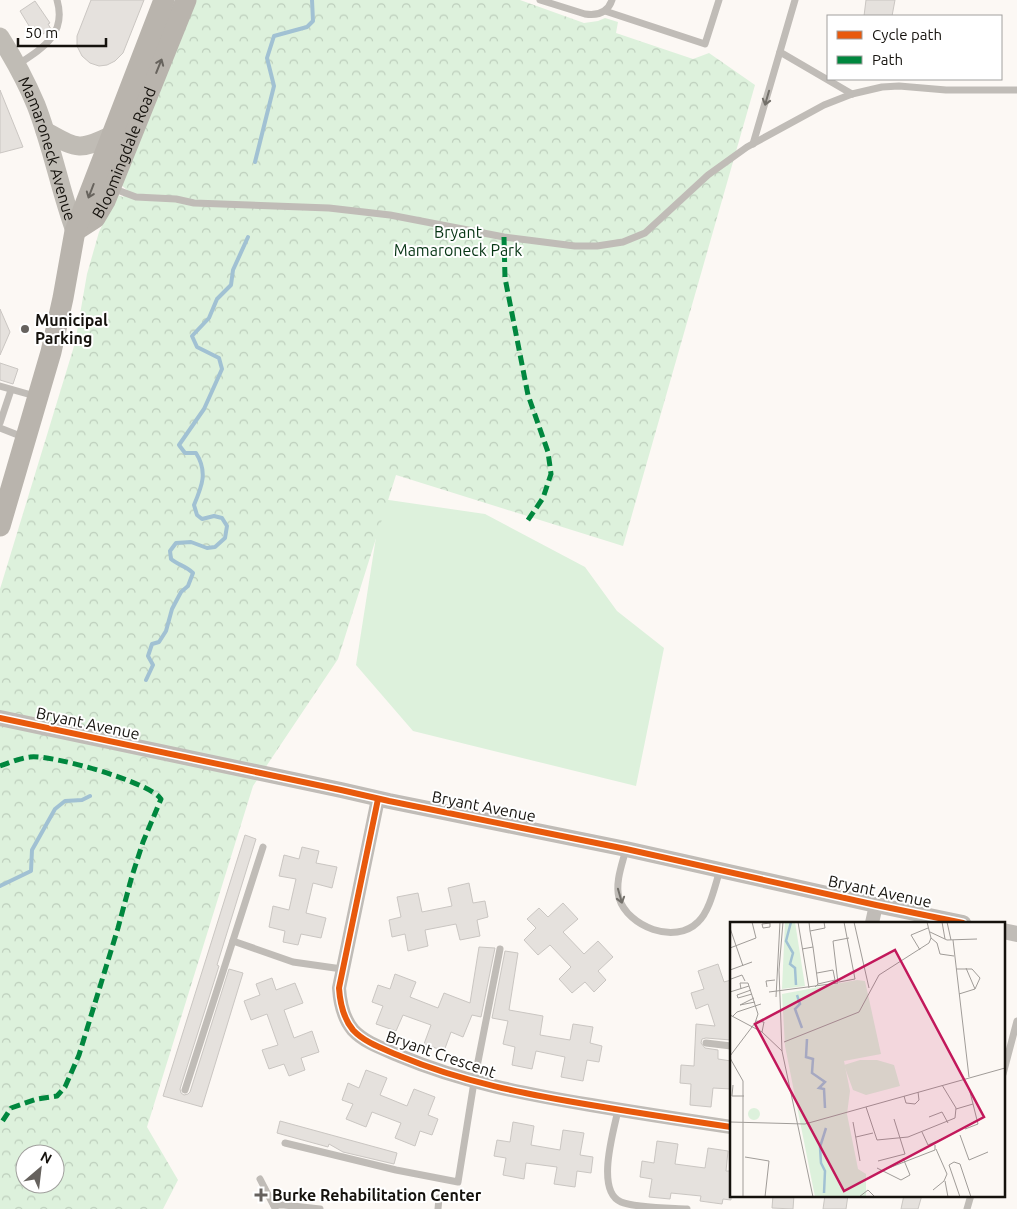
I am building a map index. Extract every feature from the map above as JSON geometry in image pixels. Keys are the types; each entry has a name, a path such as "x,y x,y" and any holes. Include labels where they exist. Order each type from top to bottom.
{"main road":[{"name":"Bloomingdale Road","path":"75,231 164,0"},
{"name":"Bloomingdale Road","path":"75,231 95,218 111,187 186,0"},
{"name":"Mamaroneck Avenue","path":"0,37 17,65 33,98 45,131 63,199 75,231 60,314 0,526"},
{"path":"45,131 68,143 82,147 89,146 112,135"}],"street":[{"name":"Bryant Avenue","path":"0,718 378,799 626,849 958,922"},
{"name":"Bryant Crescent","path":"378,799 339,988 341,1005 346,1020 360,1036 416,1062 474,1082 524,1094 730,1127"},
{"path":"872,922 876,905"},
{"path":"1004,931 1017,934"}],"lane":[{"path":"17,65 44,47 58,26 61,13 57,0"},
{"path":"540,0 585,14 592,15 605,12 704,44 719,0"},
{"path":"605,12 612,0"},
{"path":"754,144 795,0"},
{"path":"780,52 827,79"},
{"path":"828,80 852,94"},
{"path":"111,187 136,196 176,199 194,203 329,208 390,215 504,237 575,246 597,246 623,242 644,233 708,175 754,144 824,105 852,94 882,87 899,86 946,90 1017,90"},
{"path":"0,386 38,397"},
{"path":"0,423 12,390"},
{"path":"0,428 26,438"},
{"path":"185,1090 263,847"},
{"path":"626,849 618,887 620,899 625,909 641,924 664,932 688,930 703,918 720,870"},
{"path":"234,941 293,962 342,969"},
{"path":"285,1143 396,1170 458,1182 474,1082 500,949"},
{"path":"1004,1070 1017,1021"},
{"path":"706,1043 730,1046"},
{"path":"618,1110 607,1169 610,1189 614,1197 620,1202 687,1209"},
{"path":"260,1179 275,1207 284,1205 320,1209"},
{"path":"967,1209 970,1196"},
{"path":"438,1209 439,1198"}],"green space":[{"name":"Bryant Mamaroneck Park","path":"193,0 520,0 584,23 605,18 618,22 616,33 693,59 709,53 755,85 623,546 396,475 338,659 253,786 147,1127 178,1180 163,1209 0,1209 0,589 75,343 87,274 99,232 117,195 123,197 127,190 120,184"},
{"path":"382,499 485,514 585,567 617,611 664,648 636,786 413,731 356,665"}],"building":[{"path":"91,0 144,0 123,53 115,61 107,65 99,66 90,63 82,56 77,46 77,36"},
{"path":"866,0 895,0 892,15 864,15"},
{"path":"35,1 50,23 48,24 51,29 43,34 40,30 34,34 20,11"},
{"path":"0,90 23,147 0,153"},
{"name":"Municipal Parking","path":"0,309 10,332 0,355"},
{"path":"0,363 18,369 13,384 0,380"},
{"path":"245,835 256,839 217,965 219,966 180,1089 184,1095 190,1092 229,969 243,973 202,1107 163,1096"},
{"path":"302,847 319,851 316,863 337,867 332,888 313,883 306,913 326,918 321,938 301,934 298,945 283,942 285,931 269,927 273,906 289,910 296,879 279,876 284,855 299,859"},
{"path":"469,883 473,903 485,901 488,917 477,920 480,936 460,940 456,924 425,930 428,946 408,951 405,934 392,937 389,920 401,917 397,897 418,893 422,912 452,906 448,888"},
{"path":"563,903 578,919 563,932 584,954 598,941 613,957 598,971 606,980 594,992 585,982 572,993 559,979 571,967 550,945 538,955 524,940 536,928 527,919 539,908 548,917"},
{"path":"479,947 495,948 481,1017 472,1015 463,1037 451,1032 444,1051 424,1044 431,1025 403,1015 396,1031 376,1024 383,1006 372,1002 378,985 390,989 395,974 416,982 410,997 438,1008 444,993 470,1003"},
{"path":"505,951 518,953 509,1010 543,1016 540,1035 570,1040 573,1024 593,1027 590,1043 602,1046 599,1062 587,1060 583,1081 561,1077 565,1057 536,1051 532,1069 512,1065 515,1047 503,1044 508,1021 492,1018"},
{"path":"718,964 724,982 730,980 730,1040 706,1038 702,1039 701,1043 705,1048 718,1050 718,1059 730,1061 730,1089 713,1088 711,1107 690,1105 691,1084 680,1083 681,1065 694,1066 696,1024 715,1026 708,1004 696,1009 691,993 704,989 698,971"},
{"path":"272,978 276,990 295,983 303,1003 284,1010 294,1038 312,1031 319,1052 301,1058 305,1070 289,1076 284,1064 269,1069 262,1050 278,1045 267,1014 251,1020 244,1001 260,995 256,984"},
{"path":"366,1070 387,1078 380,1095 407,1106 414,1089 435,1097 428,1115 438,1119 432,1135 420,1131 415,1146 395,1138 401,1123 372,1112 366,1127 346,1119 353,1104 342,1100 348,1083 359,1088"},
{"path":"280,1121 397,1153 394,1164 343,1152 329,1144 328,1147 277,1133"},
{"path":"513,1122 534,1126 531,1145 560,1150 563,1130 584,1133 580,1155 593,1157 591,1173 577,1171 575,1187 554,1184 557,1167 526,1163 524,1179 503,1175 506,1158 494,1156 497,1140 510,1142"},
{"path":"657,1141 678,1144 675,1164 705,1168 708,1148 728,1151 726,1171 730,1171 731,1200 723,1199 722,1204 700,1201 701,1196 671,1193 670,1199 649,1197 652,1179 640,1177 642,1161 654,1163"},
{"path":"773,1196 794,1196 793,1209 772,1208"},
{"path":"825,1196 848,1196 846,1209 823,1209"},
{"path":"904,1196 922,1196 918,1209 901,1209"}],"waterway":[{"path":"255,162 274,86 267,58 274,36 307,27 313,21 312,0"},
{"path":"146,680 153,665 148,656 152,644 159,642 166,631 172,609 181,592 188,586 193,573 171,559 170,551 176,543 191,542 207,548 215,547 225,538 227,526 222,518 214,516 202,519 197,515 194,505 201,485 202,466 196,453 185,453 179,445 204,409 222,369 219,358 197,347 192,336 209,318 217,299 231,285 233,270 248,237"},
{"path":"0,886 31,871 32,850 55,809 65,801 82,800 90,796"}],"marked path":[{"path":"504,237 505,278 528,395 548,452 551,474 543,498 526,523"},
{"path":"0,766 18,759 30,757 41,757 77,764 120,777 153,792 161,799 143,842 79,1055 65,1087 57,1096 37,1099 11,1108 0,1125"}],"cycle path":[{"path":"0,718 389,801 626,849 958,922"},
{"path":"378,799 339,988 344,1015 358,1035 375,1045 423,1065 470,1080 518,1092 730,1127"}],"place":[{"name":"Municipal Parking","path":"25,329"},
{"name":"Burke Rehabilitation Center","path":"261,1195"}]}
